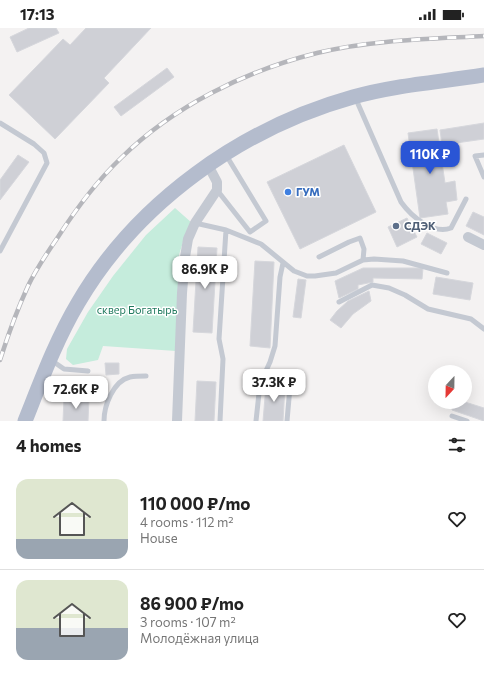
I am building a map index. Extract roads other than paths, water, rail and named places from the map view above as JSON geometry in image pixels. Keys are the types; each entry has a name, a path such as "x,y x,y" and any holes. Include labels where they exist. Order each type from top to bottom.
{"main road":[{"path":"24,421 50,359 78,303 94,277 113,252 137,226 162,202 208,165 238,146 289,119 324,105 355,96 386,90 484,75"}],"street":[{"path":"177,421 182,293 188,239 195,223 217,190 217,182 208,165"},
{"path":"468,237 484,245"}],"lane":[{"path":"355,96 401,202 408,212 422,223 444,231 451,228 466,199"},
{"path":"0,123 34,144 44,153 47,163 0,251"},
{"path":"217,190 250,232 266,221 226,154"},
{"path":"484,155 475,156 484,177"},
{"path":"195,223 226,230 261,244 283,263 301,274 315,276 336,273 363,260 374,259 403,261 447,273"},
{"path":"220,421 223,359 219,339 226,230"},
{"path":"319,257 360,238 364,249 363,260"},
{"path":"256,421 260,384 270,362 275,346 280,277 283,263"},
{"path":"339,302 372,285 389,288 405,295 428,309 471,319 484,329"},
{"path":"50,359 64,369 88,371"},
{"path":"104,421 106,405 116,386 128,377 146,376"},
{"path":"285,376 289,381 290,387 288,421"},
{"path":"452,416 467,421"}],"railway":[{"path":"0,360 16,313 31,280 72,216 112,167 142,139 164,122 187,107 237,80 317,53 357,45 421,39 484,36"}],"place":[{"name":"ГУМ","path":"288,192"},
{"name":"СДЭК","path":"396,226"}],"park label":[{"name":"сквер Богатырь","path":"137,310"}]}
